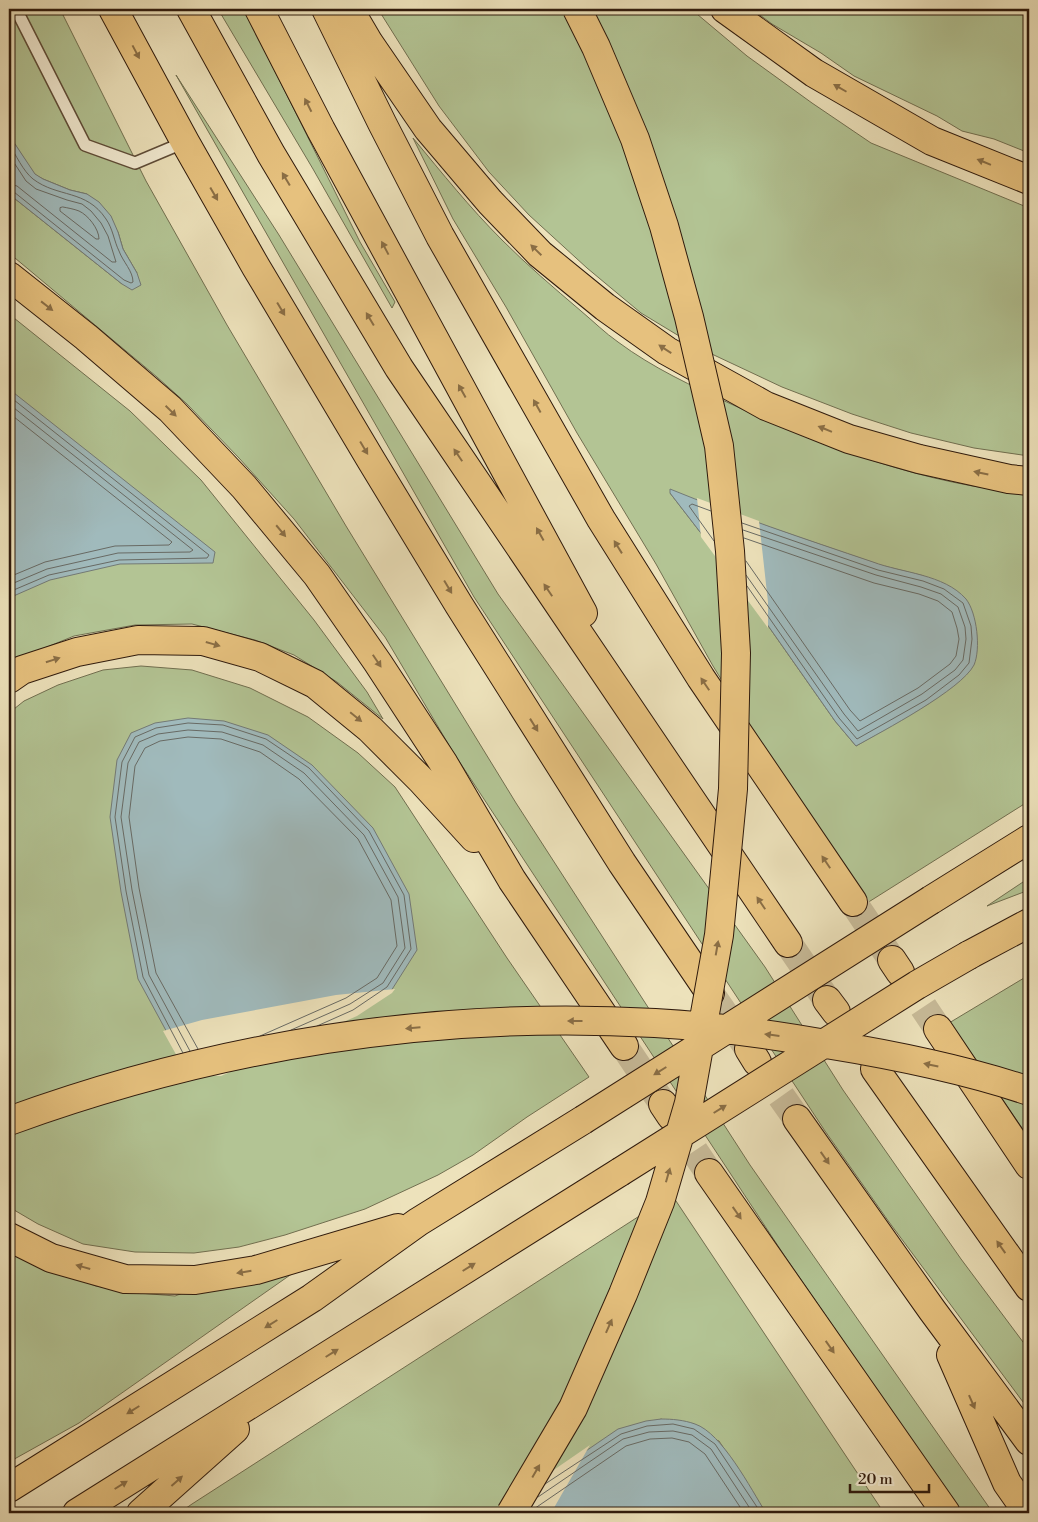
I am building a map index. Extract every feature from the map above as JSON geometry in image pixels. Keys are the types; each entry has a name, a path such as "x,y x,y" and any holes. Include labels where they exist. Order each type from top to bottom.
{"highway":[{"path":"113,9 185,142 266,284 459,605 622,863 710,992"},
{"path":"191,9 271,154 399,368 788,943"},
{"path":"259,9 414,304 664,761"},
{"path":"326,9 382,124 440,236 601,519 701,678 853,902"},
{"path":"348,9 428,129 490,202 540,254 605,307 667,350 766,406 849,439 919,460 1009,479 1029,481"},
{"path":"511,1513 573,1408 624,1294 660,1202 689,1103 719,935 733,789 736,654 730,551 719,446 689,317 664,226 635,139 596,47 577,9"},
{"path":"725,9 814,73 932,141 1029,180"},
{"path":"9,276 86,337 170,409 244,487 317,574 444,764 512,880 624,1046"},
{"path":"9,679 22,670 77,652 138,640 203,641 260,657 315,684 370,729 421,780 512,880"},
{"path":"9,1488 312,1298 418,1222 1029,839"},
{"path":"77,1513 620,1172 835,1015 917,985 1006,934 1029,923"},
{"path":"9,1121 68,1099 168,1071 289,1045 378,1031 473,1023 575,1021 656,1023 772,1035 864,1050 1029,1090"},
{"path":"938,1029 1029,1165"},
{"path":"874,1069 1029,1287"},
{"path":"797,1119 932,1310 1029,1441"},
{"path":"709,1173 946,1513"},
{"path":"9,1237 51,1258 124,1279 195,1280 256,1270 418,1222"},
{"path":"932,1310 1008,1483 1028,1513"},
{"path":"141,1513 290,1379"},
{"path":"929,1489 941,1513"}],"lane":[{"path":"16,9 85,145 135,163 185,142"}],"green space":[{"path":"9,9 60,9 146,181 227,325 346,526 516,803 750,1165 993,1513 962,1513 784,1255 453,752 385,637 294,519 187,404 9,253 9,194 122,284 137,273 123,249 118,232 87,194 70,190 34,174 9,135"},
{"path":"218,9 244,9 360,242 395,302 392,308 313,169"},
{"path":"378,9 691,9 747,56 871,143 1029,208 1029,456 974,448 911,433 852,414 782,387 699,348 641,313 587,268 529,215 489,172 439,106"},
{"path":"752,9 1029,9 1029,153 994,139 962,131 937,116 854,76 821,53 772,24"},
{"path":"176,75 279,235 498,594 765,967 843,1090 961,1259 1029,1350 1029,1410 889,1222 825,1131 474,597"},
{"path":"413,138 456,190 521,258 608,335 659,368 766,420 876,462 952,482 1029,493 1029,801 867,903 791,792 713,666 656,564 577,433 506,307 453,219","holes":["670,493 880,565 924,576 963,678 928,704 856,746 835,721 724,563"]},
{"path":"9,314 130,411 201,480 314,620 367,692 383,719 337,682 294,655 255,640 192,624 135,625 74,636 30,654 9,667"},
{"path":"141,666 192,670 250,688 308,717 358,753 395,787 507,958 589,1077 473,1155 438,1175 365,1209 285,1235 239,1247 194,1253 135,1252 83,1244 38,1224 9,1207 9,713 24,701 58,685 103,670"},
{"path":"1029,878 1029,890 987,906"},
{"path":"1029,975 1029,1138 949,1023"},
{"path":"672,1195 884,1513 766,1513 719,1441 661,1419 495,1513 179,1513 192,1504"},
{"path":"9,1250 96,1286 139,1293 175,1296 191,1290 293,1273 79,1423 9,1462"}],"water":[{"path":"9,135 35,174 70,190 87,194 99,202 111,216 123,249 137,273 141,285 132,290 122,284 9,194"},
{"path":"9,389 215,552 213,563 120,564 50,580 9,598"},
{"path":"670,489 796,536 884,566 922,575 946,584 966,599 973,613 977,631 977,650 974,665 954,686 938,698 856,746 835,721 724,563 670,493"},
{"path":"188,718 224,721 268,735 312,765 373,828 409,894 417,950 391,991 182,1060 138,979 121,892 110,817 117,760 131,733 155,723"},
{"path":"661,1419 687,1422 705,1429 715,1438 735,1463 766,1513 495,1513 618,1429"}],"pier":[{"path":"697,498 759,521 768,602 768,628 701,537"},
{"path":"395,989 392,993 357,1016 221,1076 197,1075 178,1058 163,1031 202,1020 336,995"},
{"path":"590,1445 551,1513 493,1513 494,1511"}],"tunnel":[{"path":"853,902 892,960"},
{"path":"788,943 827,1000"},
{"path":"900,972 938,1029"},
{"path":"710,993 746,1045"},
{"path":"624,1046 663,1104"},
{"path":"757,1062 797,1119"},
{"path":"671,1116 709,1173"}]}
